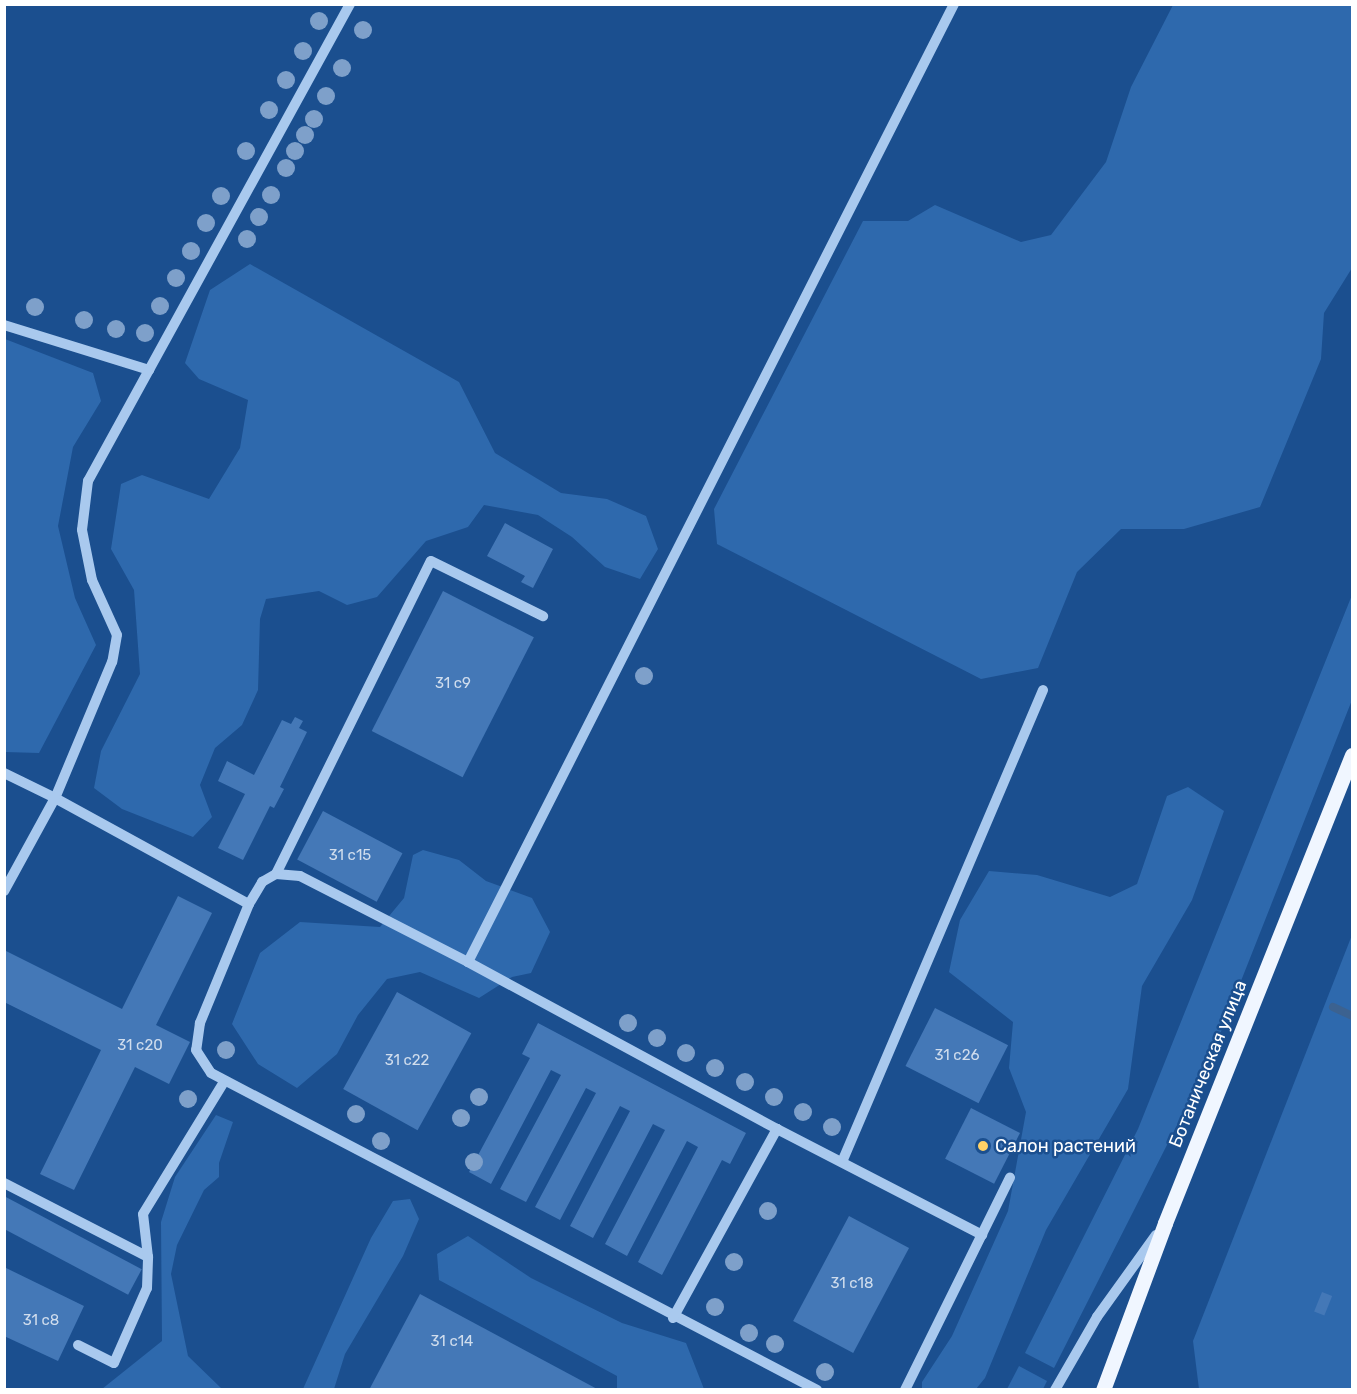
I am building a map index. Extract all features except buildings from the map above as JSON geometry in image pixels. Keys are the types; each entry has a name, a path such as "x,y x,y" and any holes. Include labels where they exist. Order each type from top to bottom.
{"main road":[{"name":"Ботаническая улица","path":"1103,1389 1165,1223 1353,755"}],"street":[{"path":"4,891 55,798 112,662 117,635 92,580 82,530 88,481 350,4"},
{"path":"468,962 954,4"},
{"path":"4,325 149,370"},
{"path":"543,616 431,561 276,874 262,882 249,904 200,1023 196,1050 211,1073 224,1082 673,1318 817,1389"},
{"path":"842,1162 1043,690"},
{"path":"4,773 55,798 249,904"},
{"path":"276,874 300,876 468,962 777,1129 982,1235"},
{"path":"78,1345 114,1363 147,1288 148,1257 143,1214 224,1082"},
{"path":"673,1318 777,1129"},
{"path":"904,1389 1010,1178"},
{"path":"4,1183 148,1257"},
{"path":"1054,1389 1097,1317 1165,1223"}],"shaded area":[{"path":"1173,5 1352,5 1352,268 1324,313 1321,359 1260,507 1184,529 1121,529 1077,572 1038,668 981,679 717,544 714,509 863,221 908,221 935,205 1021,242 1051,235 1106,162 1131,87"},
{"path":"250,264 459,382 495,453 561,493 607,499 646,516 658,549 640,579 605,567 572,537 538,515 484,505 468,527 426,541 377,597 347,605 319,591 266,599 260,619 258,690 242,725 215,748 200,785 212,817 193,837 122,809 94,788 101,751 140,674 134,590 111,549 121,484 142,475 209,499 240,448 248,400 199,379 185,363 210,290"},
{"path":"5,339 93,373 101,401 73,447 58,526 75,598 96,645 39,753 5,752"},
{"path":"1352,595 1352,700 1209,1062 1054,1368 1025,1353 1138,1129"},
{"path":"1188,787 1224,811 1192,900 1142,986 1128,1089 1046,1230 985,1378 976,1389 922,1389 922,1382 952,1336 1008,1211 1026,1112 1009,1068 1013,1022 949,972 960,920 989,871 1037,875 1110,897 1137,884 1167,796"},
{"path":"423,850 459,860 486,881 532,898 550,932 531,973 512,977 479,998 420,972 387,979 358,1015 337,1054 297,1088 258,1064 232,1024 260,953 300,922 380,927 404,898 413,855"},
{"path":"1352,935 1352,1389 1199,1389 1193,1341"},
{"path":"216,1115 233,1122 219,1163 219,1177 204,1190 177,1245 171,1274 188,1356 222,1389 102,1389 162,1341 161,1222 175,1177"},
{"path":"410,1199 419,1219 403,1256 345,1354 334,1389 303,1389 371,1238 393,1201"},
{"path":"468,1236 531,1278 622,1323 686,1343 704,1389 617,1389 617,1376 439,1280 437,1254"},
{"path":"1019,1366 1047,1381 1043,1389 1007,1389"}],"waterway":[{"path":"1333,1007 1352,1016"}],"place":[{"name":"Салон растений","path":"983,1146"}]}
